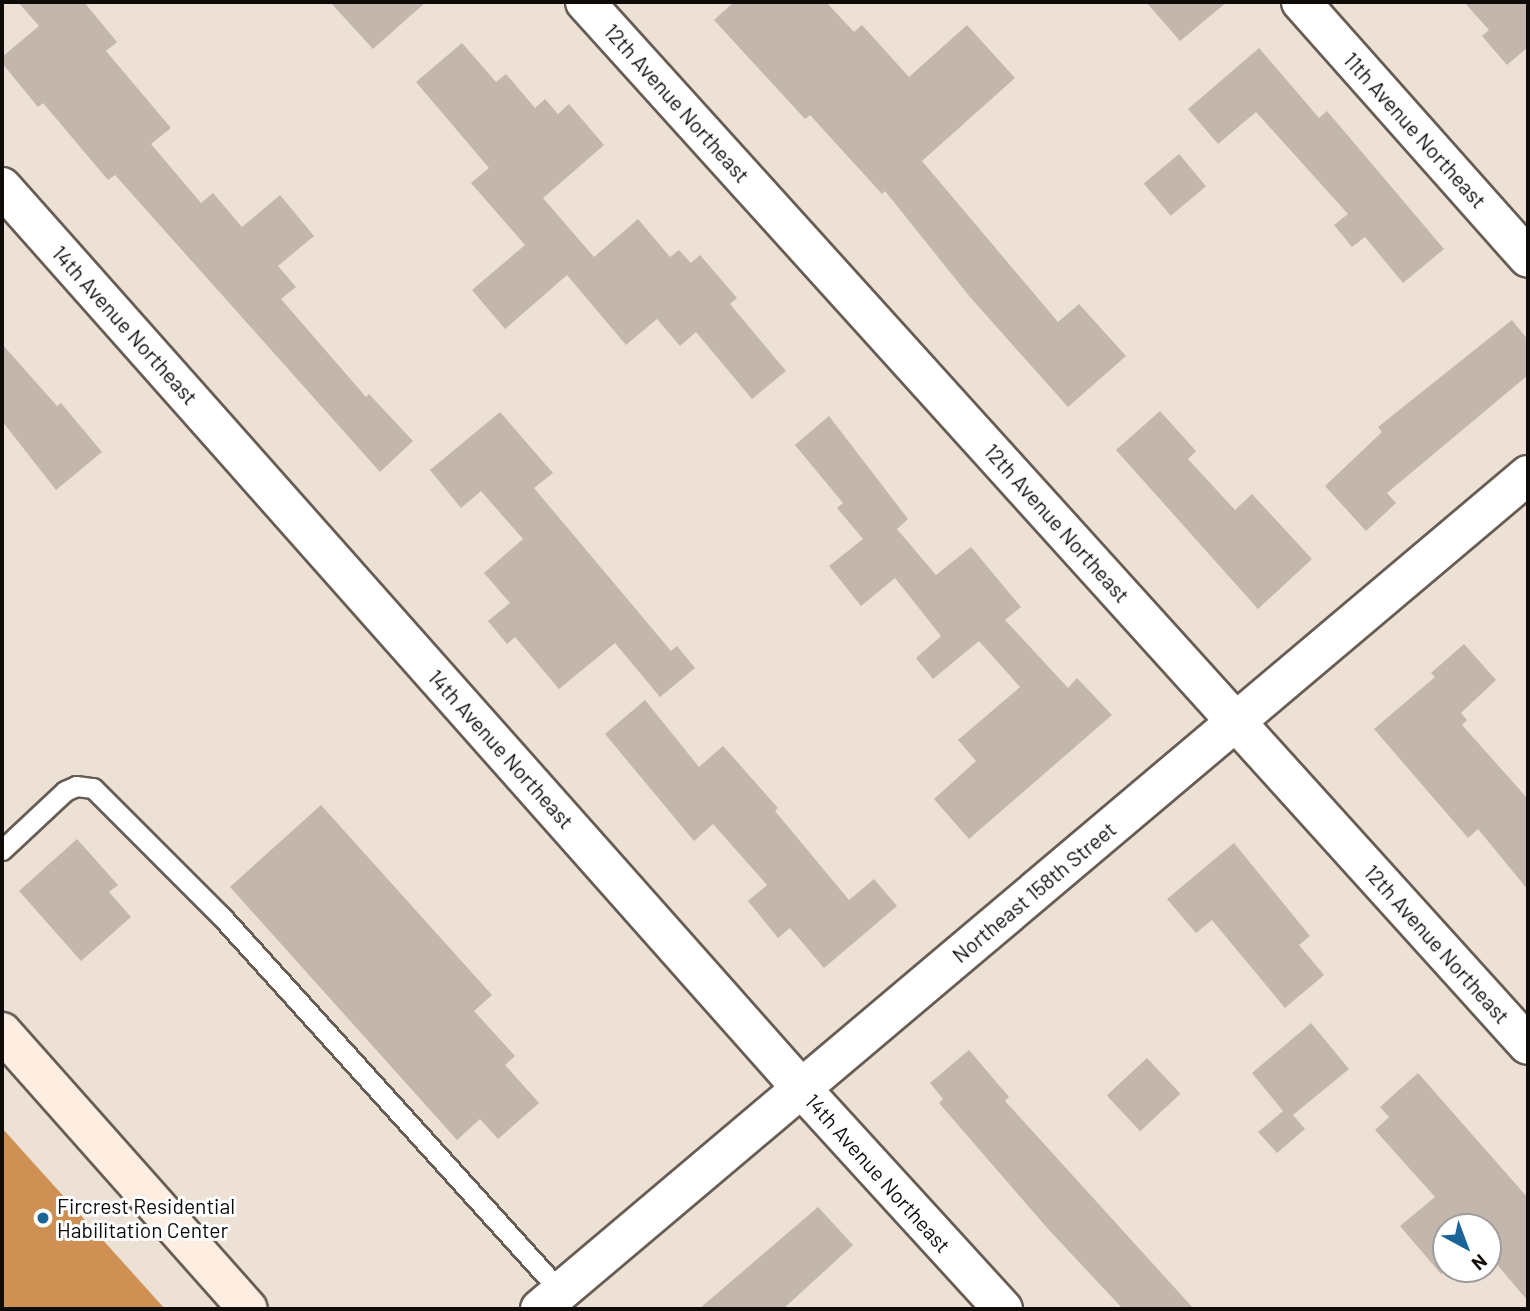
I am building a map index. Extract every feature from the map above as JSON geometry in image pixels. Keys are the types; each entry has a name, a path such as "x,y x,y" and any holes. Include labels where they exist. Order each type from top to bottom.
{"main road":[{"path":"2,1032 248,1309"}],"street":[{"name":"12th Avenue Northeast","path":"585,2 1528,1045"},
{"name":"11th Avenue Northeast","path":"1301,2 1528,258"},
{"name":"14th Avenue Northeast","path":"2,187 802,1089 1003,1309"},
{"name":"Northeast 158th Street","path":"550,1301 1528,475"}],"lane":[{"path":"2,850 65,791 76,786 93,788 222,917 550,1301"}],"shaded area":[{"name":"Fircrest Residential Habilitation Center","path":"2,1128 165,1309 2,1309"}],"building":[{"path":"18,2 84,2 117,42 106,51 171,128 151,144 201,203 213,193 242,227 280,195 314,236 278,266 296,287 281,299 366,397 369,394 413,441 380,472 115,175 108,180 43,103 38,107 2,63 2,57 39,26"},
{"path":"330,2 426,2 373,49"},
{"path":"734,2 826,2 854,32 862,25 909,77 967,25 1015,78 922,161 1058,322 1079,304 1126,356 1068,407 970,297 885,191 882,194 810,115 805,119 714,20"},
{"path":"1146,2 1227,2 1180,41"},
{"path":"1464,2 1528,2 1528,47 1507,65 1482,36 1489,30"},
{"path":"462,43 496,82 506,74 535,108 545,99 558,114 569,104 604,145 543,198 594,257 638,219 670,257 679,250 691,263 700,255 737,298 730,304 786,371 752,399 696,332 680,346 657,319 626,345 567,275 505,329 472,290 525,245 471,183 489,168 416,82"},
{"path":"1259,48 1319,118 1327,111 1444,249 1403,283 1365,237 1352,247 1334,225 1348,214 1256,112 1218,144 1188,109"},
{"path":"1179,154 1206,186 1171,216 1144,184"},
{"path":"1512,320 1528,340 1528,375 1387,493 1396,503 1366,531 1325,486 1382,432 1378,427"},
{"path":"2,344 57,406 61,403 102,452 56,490 2,421"},
{"path":"1160,411 1196,451 1188,459 1235,510 1252,494 1312,559 1258,609 1116,450"},
{"path":"500,412 553,473 534,488 671,651 677,646 695,668 660,697 615,643 559,689 515,637 507,644 488,621 510,603 484,573 523,539 481,491 461,508 430,470"},
{"path":"829,416 908,519 897,529 936,575 971,547 1021,607 1005,620 1068,688 1077,678 1112,715 969,839 934,799 976,761 958,740 1020,687 979,641 933,679 916,658 941,636 895,578 861,606 829,566 863,539 837,508 843,503 795,445"},
{"path":"1464,644 1496,680 1461,713 1467,720 1462,725 1528,799 1528,890 1478,829 1468,838 1374,729 1435,677 1431,673"},
{"path":"645,700 699,767 723,746 778,808 775,811 849,900 874,879 897,906 824,968 790,928 778,938 748,901 767,885 713,824 694,841 605,734"},
{"path":"321,805 492,995 474,1011 515,1056 505,1065 539,1103 498,1139 480,1119 457,1140 230,887"},
{"path":"77,839 118,885 109,892 131,917 81,961 19,891"},
{"path":"1234,843 1310,936 1299,945 1324,975 1285,1008 1212,920 1196,933 1167,899"},
{"path":"1311,1023 1349,1069 1293,1115 1305,1129 1277,1153 1258,1132 1283,1111 1252,1073"},
{"path":"969,1050 1009,1097 1005,1101 1194,1309 1123,1309 1049,1230 939,1103 943,1099 930,1083"},
{"path":"1147,1058 1180,1094 1140,1131 1107,1096"},
{"path":"1418,1073 1528,1198 1528,1301 1502,1270 1502,1213 1432,1213 1432,1263 1400,1226 1435,1197 1375,1130 1389,1117 1380,1107"},
{"path":"818,1207 853,1245 783,1309 699,1309"}],"place":[{"name":"Fircrest Residential Habilitation Center","path":"43,1218"}]}
